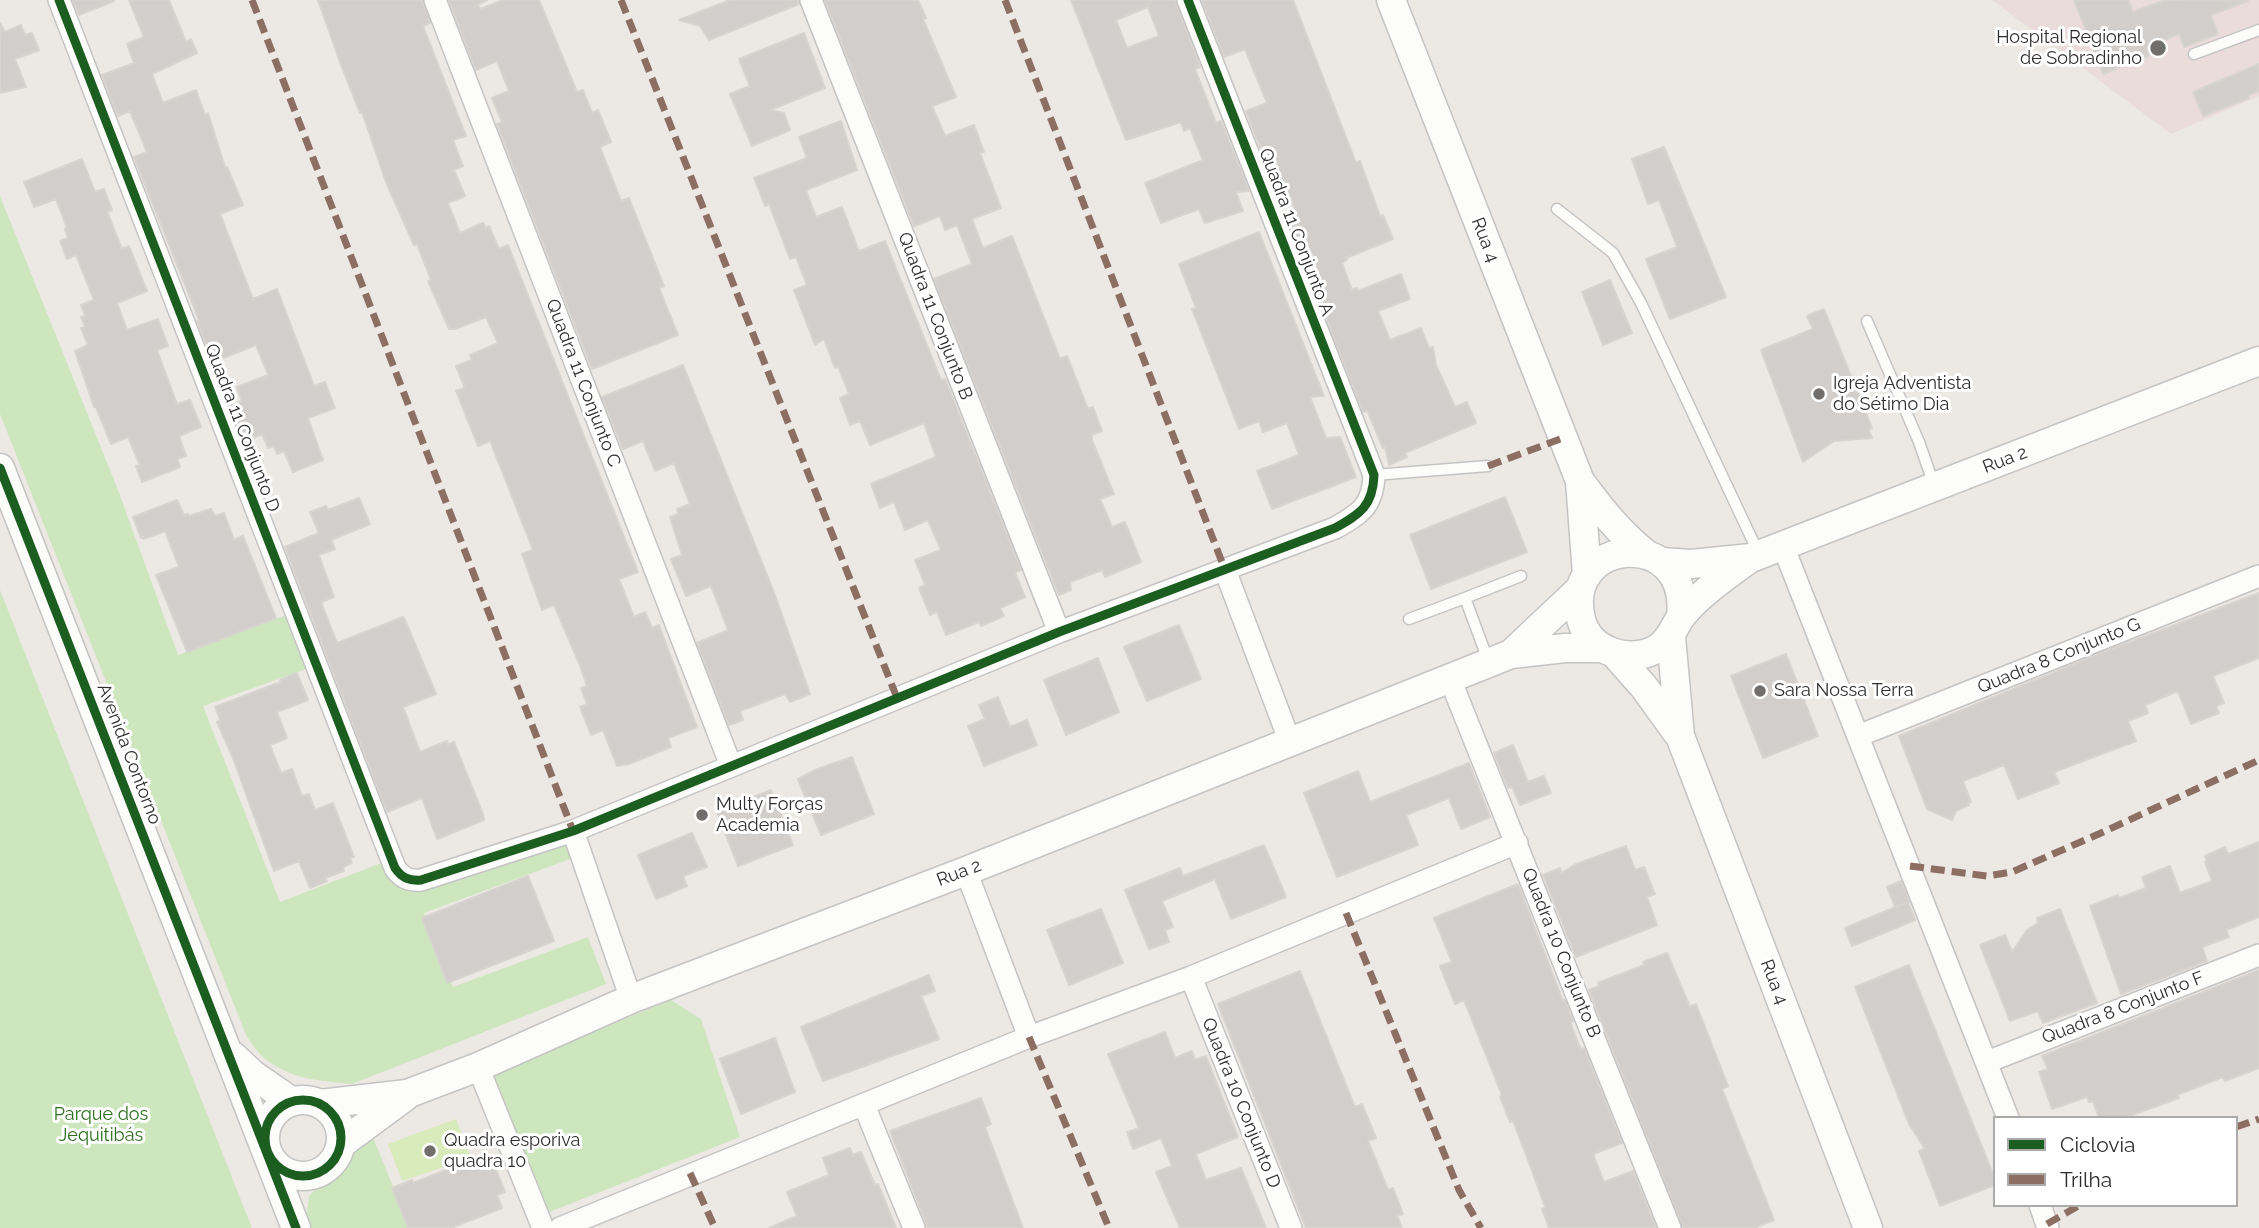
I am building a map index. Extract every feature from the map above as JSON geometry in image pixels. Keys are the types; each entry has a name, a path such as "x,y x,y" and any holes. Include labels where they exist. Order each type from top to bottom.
{"street":[{"name":"Quadra 11 Conjunto D","path":"59,0 395,868 405,879 421,880 573,831"},
{"name":"Quadra 11 Conjunto C","path":"435,0 731,766"},
{"name":"Quadra 11 Conjunto B","path":"811,0 1059,632"},
{"name":"Quadra 11 Conjunto A","path":"1188,0 1374,475"},
{"name":"Rua 4","path":"1391,0 1580,481"},
{"name":"Rua 2","path":"1765,553 2259,360"},
{"name":"Avenida Contorno","path":"0,468 296,1228"},
{"path":"631,999 573,831 1059,632 1335,528 1357,516 1367,505 1374,491 1374,475"},
{"path":"1580,481 1611,522 1628,540 1673,573 1680,587 1682,602 1676,626 1679,736"},
{"path":"1580,481 1583,582 1578,606 1582,623 1590,637 1609,651 1644,687 1679,736"},
{"path":"1500,658 1583,582 1598,562 1613,554 1629,551 1691,564 1765,553"},
{"path":"1500,658 1564,648 1609,651 1630,656 1645,654 1659,647 1707,590 1765,553"},
{"path":"1765,553 1858,736 2007,1116"},
{"path":"1225,570 1290,742"},
{"name":"Quadra 8 Conjunto G","path":"1858,736 2259,576"},
{"name":"Rua 2","path":"320,1104 407,1094 478,1067 631,999 965,871 1500,658"},
{"name":"Quadra 10 Conjunto B","path":"1450,679 1670,1228"},
{"name":"Rua 4","path":"1679,736 1868,1228"},
{"path":"560,1228 1029,1037 1191,977 1517,843"},
{"path":"965,871 1029,1037"},
{"name":"Quadra 8 Conjunto F","path":"1987,1062 2259,955"},
{"name":"Quadra 10 Conjunto D","path":"1191,977 1291,1228"},
{"path":"229,1052 252,1074 291,1101"},
{"path":"478,1067 543,1228"},
{"name":"Rua 2","path":"341,1144 407,1094"},
{"path":"302,1228 306,1189 318,1173 333,1161 341,1144 341,1132 330,1111 320,1104 309,1100 291,1101 272,1114 266,1125 266,1148 277,1166 287,1172 297,1176 318,1173"},
{"path":"864,1105 914,1228"}],"lane":[{"path":"2194,54 2259,30"},
{"path":"1558,209 1613,253 1641,303 1765,553"},
{"path":"1867,321 1919,442 1935,487"},
{"path":"1374,475 1488,466"},
{"path":"1409,619 1521,576"},
{"path":"1465,598 1500,658"}],"shaded area":[{"name":"Hospital Regional de Sobradinho","path":"1992,0 2259,0 2259,96 2171,134"}],"green space":[{"path":"0,196 118,490 178,655 284,616 297,614 317,665 203,706 280,902 384,862 405,879 573,831 581,855 424,913 453,987 588,937 606,984 352,1084 317,1080 283,1070 256,1049 246,1035 0,414"},
{"name":"Parque dos Jequitibás","path":"0,590 252,1228 0,1228"},
{"path":"671,1000 701,1019 740,1137 547,1213 488,1075"},
{"name":"Quadra esporiva quadra 10","path":"456,1119 471,1158 402,1181 388,1144"},
{"path":"370,1130 410,1228 305,1228 309,1196 335,1169 342,1151"}],"building":[{"path":"73,0 114,0 114,1 79,15"},
{"path":"129,0 169,0 186,42 191,39 197,53 152,74 163,103 196,90 205,115 208,113 225,167 243,205 220,214 253,299 277,289 314,386 325,382 335,408 308,418 323,460 293,472 284,451 277,454 274,446 268,448 262,434 244,442 230,406 242,401 237,387 268,375 256,345 213,362 134,157 147,152 130,111 118,116 102,75 134,63 127,44 144,37"},
{"path":"318,0 422,0 430,23 423,26 466,136 453,140 463,166 454,170 465,196 448,203 460,233 483,223 486,228 489,226 499,249 508,245 638,572 619,579 634,617 645,612 652,628 659,625 697,727 668,738 671,747 617,766 603,730 591,735 580,707 587,704 581,688 587,686 579,663 554,605 542,610 522,554 533,550 502,471 490,441 478,446 456,391 465,388 456,366 472,360 470,355 498,343 486,317 449,329 428,281 431,280 417,244 414,245 386,182"},
{"path":"449,0 487,0 475,6 478,5 480,9 503,0 539,0 577,92 583,90 592,113 598,110 611,142 600,147 621,201 629,198 664,286 659,288 678,335 592,369 497,124 502,122 492,98 509,91 497,61 476,70"},
{"path":"730,0 798,0 799,4 709,40 700,26 679,20"},
{"path":"825,0 918,0 926,18 923,19 956,97 932,106 945,136 974,125 984,152 980,153 1001,208 972,219 983,248 1012,236 1060,359 1067,356 1088,409 1093,407 1102,431 1092,435 1092,440 1114,494 1100,499 1112,527 1125,522 1141,562 1105,577 1102,570 1070,582 1071,590 1059,595 934,279 972,264 957,225 945,230 940,216 914,226"},
{"path":"1071,0 1175,0 1200,67 1195,69 1216,123 1221,121 1249,191 1236,192 1243,211 1205,223 1199,209 1161,223 1145,183 1203,160 1190,128 1184,131 1181,122 1126,140","holes":["1148,7 1159,36 1127,48 1116,20"]},
{"path":"1202,0 1293,0 1356,163 1360,161 1380,216 1383,215 1393,239 1346,258 1342,263 1352,290 1357,288 1358,291 1401,274 1410,299 1378,311 1390,340 1421,328 1429,348 1433,347 1436,365 1455,407 1467,402 1476,423 1405,453 1407,457 1389,465 1385,447 1383,448 1367,410 1363,412 1288,220 1297,216 1290,196 1280,199 1246,111 1267,103 1245,49 1224,57"},
{"path":"2074,0 2128,0 2133,12 2165,0 2248,1 2211,15 2218,34 2184,47 2179,34 2147,47 2150,55 2103,74"},
{"path":"0,23 5,32 21,25 25,35 32,33 39,50 15,59 26,87 0,93"},
{"path":"804,33 825,88 770,110 784,113 790,130 752,146 730,94 750,86 739,59"},
{"path":"2259,64 2259,91 2248,95 2249,98 2203,116 2193,92"},
{"path":"841,121 857,170 806,190 816,217 842,207 859,251 885,241 941,380 945,379 1021,570 1015,572 1025,597 1000,608 1004,616 981,626 979,622 946,635 937,612 930,615 919,588 925,585 915,560 941,550 928,520 905,530 894,502 880,508 871,484 936,457 924,423 870,445 860,421 850,425 840,398 849,394 838,366 835,368 824,339 815,345 794,290 807,285 796,257 790,259 769,204 765,206 754,178 807,158 799,137"},
{"path":"1664,147 1726,297 1670,319 1646,259 1677,247 1659,200 1648,204 1632,159"},
{"path":"82,159 95,192 104,189 112,210 107,212 122,249 129,246 147,291 117,303 127,330 158,319 168,346 157,350 177,404 190,400 201,427 179,436 186,456 177,459 180,467 142,482 136,466 140,465 128,437 111,444 94,407 75,351 88,345 81,328 85,327 81,317 85,316 81,305 94,300 76,255 67,259 60,241 68,238 56,199 34,207 24,182"},
{"path":"1259,232 1324,396 1310,397 1326,438 1340,437 1356,477 1272,509 1257,471 1299,455 1287,423 1263,432 1259,421 1239,429 1192,309 1196,308 1179,264"},
{"path":"1610,280 1632,333 1603,345 1582,292"},
{"name":"Igreja Adventista do Sétimo Dia","path":"1824,309 1872,428 1869,430 1872,438 1834,441 1803,462 1761,350 1813,329 1807,316"},
{"path":"683,365 775,595 810,694 790,702 785,694 740,711 743,720 729,725 697,643 728,630 711,586 686,596 671,559 682,555 670,517 678,514 677,509 690,504 674,463 655,471 643,441 623,449 602,397"},
{"path":"1505,497 1527,552 1431,589 1410,535"},
{"path":"359,498 370,524 331,540 335,549 319,555 334,597 321,602 337,643 403,617 405,620 436,694 403,707 420,752 447,741 448,745 454,742 484,820 437,839 422,798 387,812 285,547 319,533 310,512 326,506 328,510"},
{"path":"177,500 184,515 211,509 215,516 224,513 234,540 243,536 276,618 187,652 156,575 179,567 165,531 141,538 133,517"},
{"path":"2259,593 2259,658 2213,676 2224,703 2216,706 2219,713 2191,724 2178,691 2145,705 2148,713 2128,721 2136,741 2054,772 2059,783 2018,799 2004,765 1963,781 1971,802 1956,811 1952,820 1927,809 1899,736 2101,653"},
{"path":"1179,625 1201,679 1147,701 1124,647"},
{"path":"1786,654 1818,736 1763,758 1731,676"},
{"path":"1098,658 1119,712 1066,735 1044,680"},
{"path":"297,673 308,700 277,712 287,738 270,745 281,773 292,769 302,796 309,794 315,810 333,803 354,857 350,858 352,863 343,867 344,871 325,878 327,881 310,888 299,861 274,871 217,722 220,720 215,707 281,682 280,680"},
{"path":"998,697 1010,727 1027,720 1037,745 984,766 968,726 985,719 979,705"},
{"path":"1513,745 1528,782 1544,776 1551,793 1520,805 1512,787 1508,788 1494,753"},
{"path":"852,757 874,814 821,835 798,779"},
{"path":"1469,763 1490,817 1461,829 1449,798 1406,815 1418,845 1337,877 1304,793 1358,771 1370,802"},
{"path":"771,790 793,845 738,866 717,812"},
{"path":"692,833 707,867 683,876 687,886 656,899 638,855"},
{"path":"2259,842 2259,917 2226,930 2229,937 2202,947 2207,961 2121,994 2090,906 2146,888 2142,877 2170,866 2180,893 2212,881 2205,856 2225,847 2228,854"},
{"path":"1264,845 1286,897 1231,919 1215,879 1162,901 1173,927 1165,930 1169,942 1149,949 1125,890 1180,868 1183,876"},
{"path":"1626,846 1635,870 1644,867 1655,894 1647,897 1657,925 1576,957 1543,875 1560,868 1562,873 1574,865"},
{"path":"528,876 554,941 447,983 422,918"},
{"path":"1901,881 1909,902 1895,907 1887,887"},
{"path":"1518,884 1573,1021 1570,1022 1581,1050 1584,1048 1622,1143 1593,1154 1604,1182 1633,1171 1656,1228 1549,1228 1542,1209 1545,1207 1530,1165 1513,1121 1510,1122 1500,1097 1502,1095 1464,1000 1455,1004 1440,966 1452,962 1434,918"},
{"path":"1908,902 1915,920 1852,946 1845,928"},
{"path":"1101,909 1123,963 1069,985 1047,930"},
{"path":"2060,909 2097,1003 2043,1023 2038,1011 2010,1021 1980,945 2005,935 2012,952 2027,930 2038,923 2037,918"},
{"path":"1667,953 1690,1007 1696,1004 1728,1086 1722,1089 1774,1220 1754,1228 1683,1228 1589,990 1599,986 1598,983"},
{"path":"1909,965 1993,1174 1993,1186 1940,1206 1919,1151 1925,1149 1909,1124 1855,987"},
{"path":"2259,970 2259,1068 2225,1081 2223,1077 2177,1095 2179,1098 2130,1116 2098,1116 2093,1101 2089,1102 2087,1097 2052,1109 2039,1072 2048,1069 2042,1056"},
{"path":"1300,971 1355,1107 1362,1104 1376,1138 1368,1141 1388,1190 1393,1188 1403,1214 1397,1216 1402,1228 1306,1228 1218,1004"},
{"path":"929,975 935,991 921,996 939,1039 823,1081 801,1027"},
{"path":"1165,1032 1175,1058 1192,1051 1195,1060 1206,1056 1238,1137 1196,1154 1206,1180 1241,1168 1266,1228 1180,1228 1156,1172 1172,1166 1161,1138 1133,1149 1127,1132 1139,1128 1108,1054"},
{"path":"775,1038 795,1092 741,1114 720,1059"},
{"path":"981,1098 991,1124 985,1127 1023,1228 928,1228 890,1131"},
{"path":"850,1148 853,1155 861,1152 896,1228 769,1228 797,1216 787,1192 829,1175 823,1158"},
{"path":"490,1155 505,1192 497,1195 502,1208 451,1228 408,1228 392,1188"}],"marked path":[{"path":"252,0 573,831"},
{"path":"621,0 897,698"},
{"path":"1005,0 1225,570"},
{"path":"1488,466 1563,438"},
{"path":"1910,866 1987,876 2012,872 2259,760"},
{"path":"1346,913 1459,1190 1481,1228"},
{"path":"1029,1037 1109,1228"},
{"path":"2238,1126 2259,1119"},
{"path":"690,1173 715,1228"},
{"path":"2047,1224 2077,1207"}],"cycle path":[{"path":"59,0 395,868 403,876 417,880 573,831 1059,632 1335,528 1364,508 1371,494 1374,475 1188,0"},
{"path":"0,468 296,1228"},
{"path":"303,1100 318,1103 330,1111 338,1123 341,1138 338,1153 330,1165 318,1173 303,1176 288,1173 276,1165 268,1153 265,1138 268,1123 276,1111 288,1103 303,1100"}],"place":[{"name":"Hospital Regional de Sobradinho","path":"2158,48"},
{"name":"Igreja Adventista do Sétimo Dia","path":"1819,394"},
{"name":"Sara Nossa Terra","path":"1760,691"},
{"name":"Multy Forças Academia","path":"702,815"},
{"name":"Quadra esporiva quadra 10","path":"430,1151"}]}
